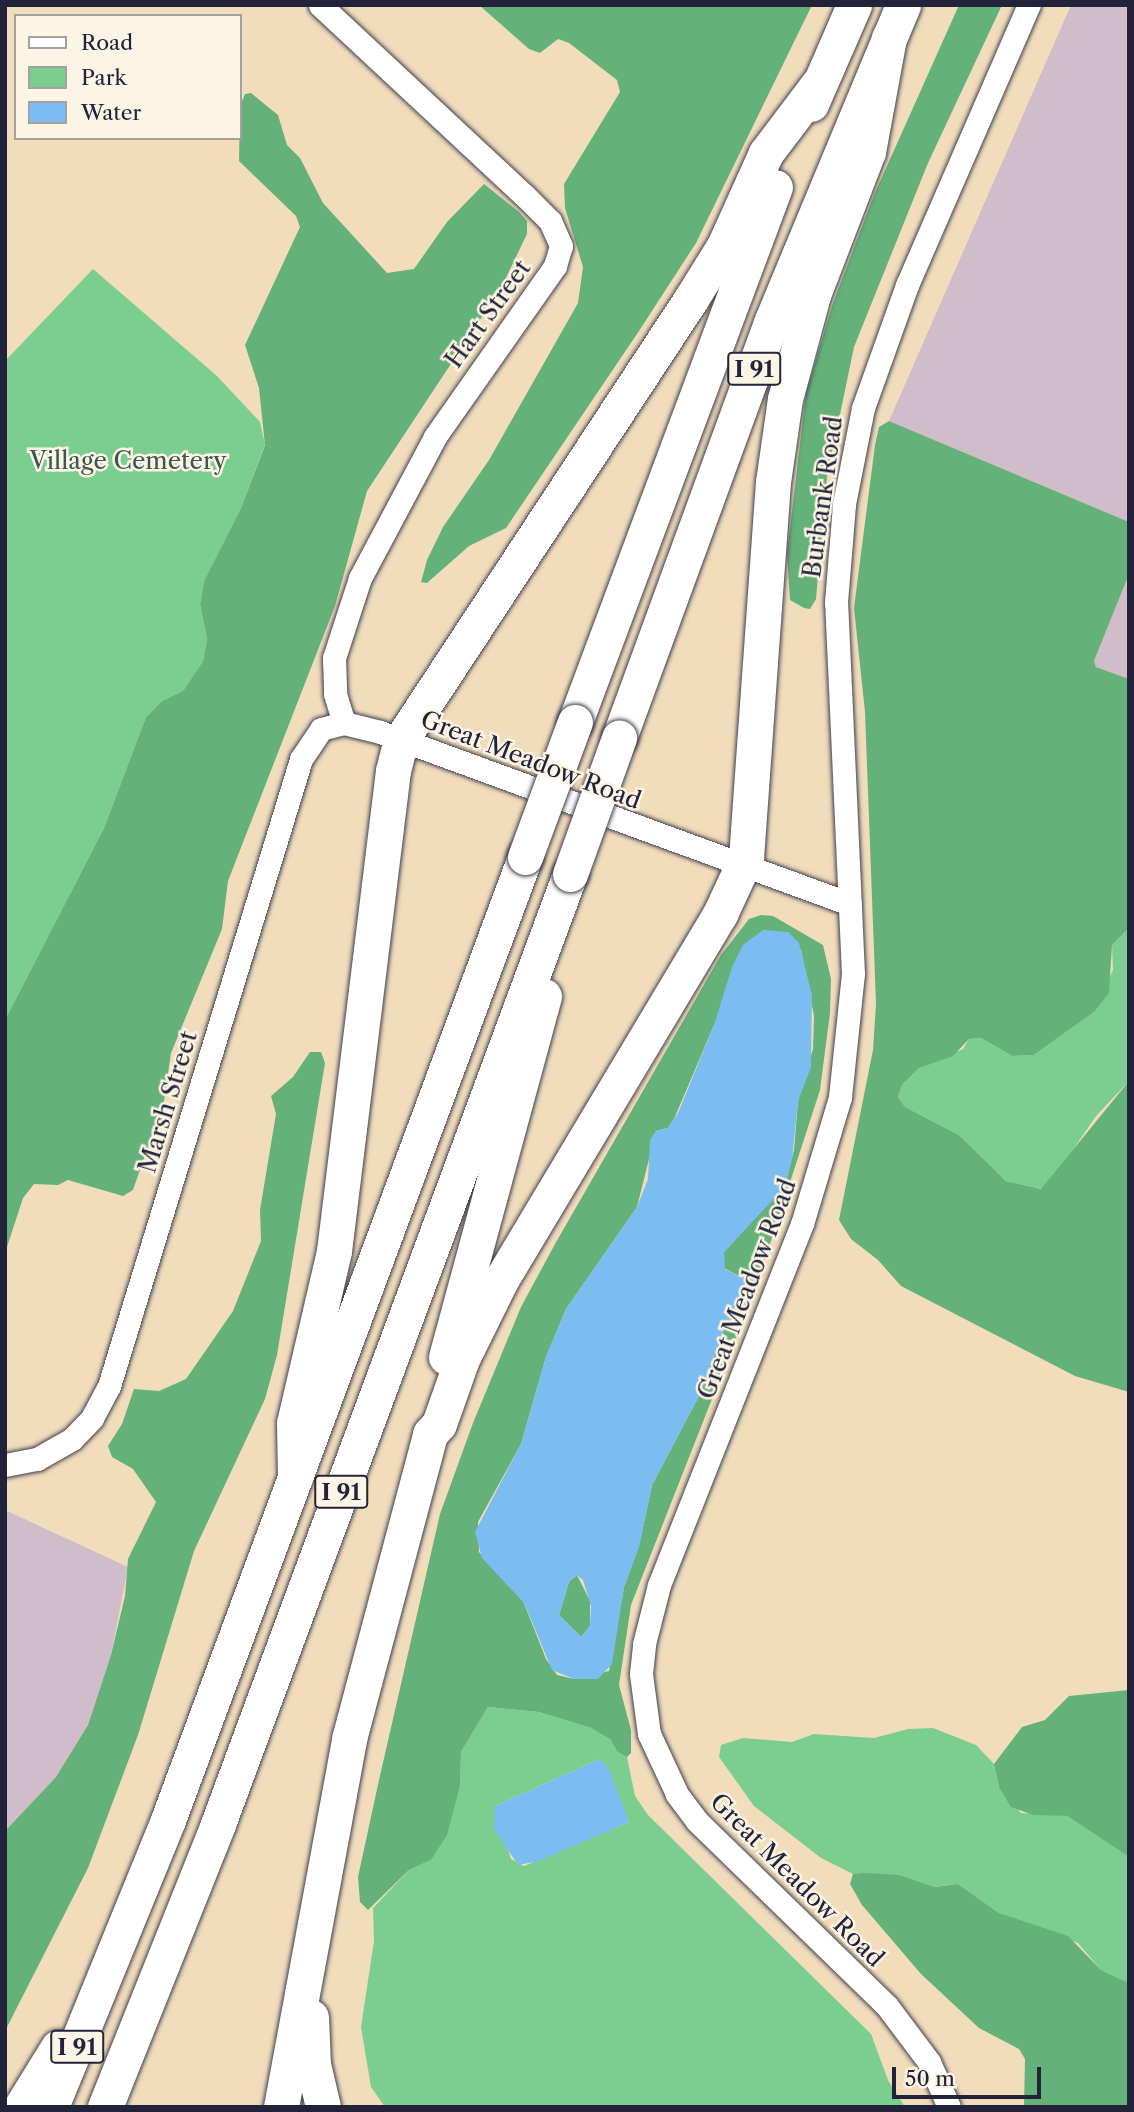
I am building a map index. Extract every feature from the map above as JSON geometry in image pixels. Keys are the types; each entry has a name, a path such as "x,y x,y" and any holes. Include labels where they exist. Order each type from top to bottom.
{"highway":[{"name":"I 91","path":"51,2107 101,1987 295,1478 744,267 854,5"},
{"name":"I 91","path":"105,2107 199,1875 777,309 903,5"},
{"path":"430,1434 439,1424 462,1359 501,1280 743,868 773,482 785,399 813,295 868,152 888,38"},
{"path":"295,1478 294,1423 320,1325 340,1214 393,771 401,740 724,246 766,153 820,83"},
{"path":"281,2107 304,1967 314,1942 359,1697 430,1434 429,1416 537,1033 545,984 547,936"},
{"path":"314,1942 317,1961 310,2040 323,2107"},
{"path":"21,2107 101,1987"}],"street":[{"name":"Hart Street","path":"320,5 524,195 550,221 561,246 555,266 423,456 360,578 334,658 333,684 344,723"},
{"name":"Burbank Road","path":"850,904 836,601 844,503 863,408 906,285 1030,5"},
{"name":"Great Meadow Road","path":"344,723 401,740 743,868 850,904 851,1014 831,1137 798,1236 659,1585 643,1644 643,1706 660,1764 697,1821 887,2006 929,2062 949,2107"},
{"name":"Marsh Street","path":"5,1465 48,1455 72,1439 92,1418 109,1386 301,759 321,729 344,723"}],"shaded area":[{"path":"1071,5 1129,5 1129,522 889,421"},
{"path":"1129,574 1129,679 1096,667 1094,661"},
{"path":"5,1510 128,1567 111,1655 88,1725 56,1777 5,1831"}],"green space":[{"path":"479,5 812,5 696,243 639,331 506,528 469,546 427,583 421,582 427,560 443,527 489,460 578,303 583,267 565,208 564,184 620,92 617,80 569,43 558,39 540,53 529,49"},
{"path":"959,5 1002,5 928,163 854,347 827,477 816,599 810,609 804,608 790,600 787,554 806,393 833,303 874,195"},
{"path":"251,93 278,115 287,145 300,158 323,203 387,273 414,269 447,222 484,184 527,221 527,234 501,288 367,491 335,606 228,881 222,929 171,1053 164,1101 133,1190 123,1196 68,1180 58,1185 34,1184 23,1198 5,1253 5,1020 104,828 146,717 162,701 183,691 203,661 207,639 200,604 204,581 241,508 265,445 259,388 245,345 300,227 296,216 239,161 242,101 245,94"},
{"name":"Village Cemetery","path":"93,269 217,376 260,422 265,444 241,508 204,581 200,604 207,639 203,661 183,691 162,701 146,717 104,828 5,1020 5,361"},
{"path":"889,421 1129,522 1129,574 1094,661 1096,667 1129,679 1129,928 1112,945 1109,993 1094,1012 1034,1055 1012,1056 981,1038 969,1039 953,1056 919,1068 902,1085 898,1097 905,1107 959,1135 1006,1181 1041,1189 1129,1081 1129,1392 1075,1376 901,1286 878,1260 851,1239 839,1220 873,1050 876,1004 865,712 854,608 875,445 879,427"},
{"path":"761,915 773,916 823,945 831,979 830,1013 820,1090 756,1287 631,1605 619,1685 631,1730 631,1753 627,1757 617,1751 611,1740 591,1728 539,1712 488,1707 461,1752 460,1786 447,1835 431,1860 409,1870 368,1910 360,1902 358,1877 440,1514 473,1423 521,1307 555,1244 721,955 749,919","holes":["788,932 801,950 814,1016 813,1049 798,1101 794,1150 785,1185 724,1252 724,1268 743,1278 744,1293 721,1336 700,1394 652,1485 639,1546 624,1587 609,1671 574,1679 557,1675 546,1659 523,1601 479,1552 478,1522 521,1444 546,1357 566,1309 637,1207 656,1131 668,1128 674,1119 714,1025"]},
{"path":"1129,928 1129,1081 1096,1116 1051,1182 1042,1189 1006,1181 959,1135 905,1107 898,1097 902,1085 919,1068 963,1049 969,1039 981,1038 1012,1056 1034,1055 1094,1012 1113,970 1112,945"},
{"path":"310,1052 321,1052 325,1063 277,1355 265,1399 194,1551 138,1735 88,1868 5,2031 5,1831 56,1777 88,1725 111,1655 125,1596 128,1559 156,1502 133,1469 112,1457 108,1446 122,1424 134,1389 159,1391 186,1379 233,1311 261,1241 260,1210 276,1114 271,1096 293,1077"},
{"path":"577,1575 590,1601 590,1626 581,1637 559,1615 569,1582"},
{"path":"1129,1690 1129,1857 1067,1816 1033,1815 1011,1807 999,1787 994,1764 1022,1727 1045,1720 1069,1696"},
{"path":"488,1707 539,1712 591,1728 611,1740 627,1757 635,1796 648,1815 871,2034 888,2080 905,2107 385,2107 371,2087 361,2027 374,1941 373,1908 409,1870 431,1860 460,1787 461,1752","holes":["600,1759 629,1822 524,1866 511,1859 495,1806"]},
{"path":"933,1728 976,1745 994,1764 999,1787 1021,1813 1067,1816 1129,1857 1129,1983 1101,1970 1078,1943 999,1913 958,1884 935,1887 900,1875 853,1874 821,1858 754,1806 719,1757 721,1745 743,1738 792,1742 814,1734 874,1738 908,1729"},
{"path":"853,1874 900,1875 935,1887 958,1884 999,1913 1068,1936 1101,1970 1129,1983 1129,2107 1024,2107 1025,2059 1019,2049 979,2028 921,1974 862,1905 850,1884"}],"water":[{"path":"763,930 788,932 799,943 812,995 811,1067 798,1101 792,1160 783,1189 724,1252 725,1269 743,1278 746,1288 721,1336 700,1394 652,1485 639,1547 624,1587 612,1664 598,1679 574,1679 552,1670 524,1603 482,1558 475,1532 521,1444 546,1357 566,1309 637,1207 648,1179 650,1140 656,1131 668,1128 678,1113 714,1025 732,967 743,945","holes":["577,1575 583,1580 591,1606 590,1626 581,1637 559,1615 569,1582"]},
{"path":"600,1759 609,1769 629,1822 539,1861 518,1865 494,1829 495,1806"}]}
